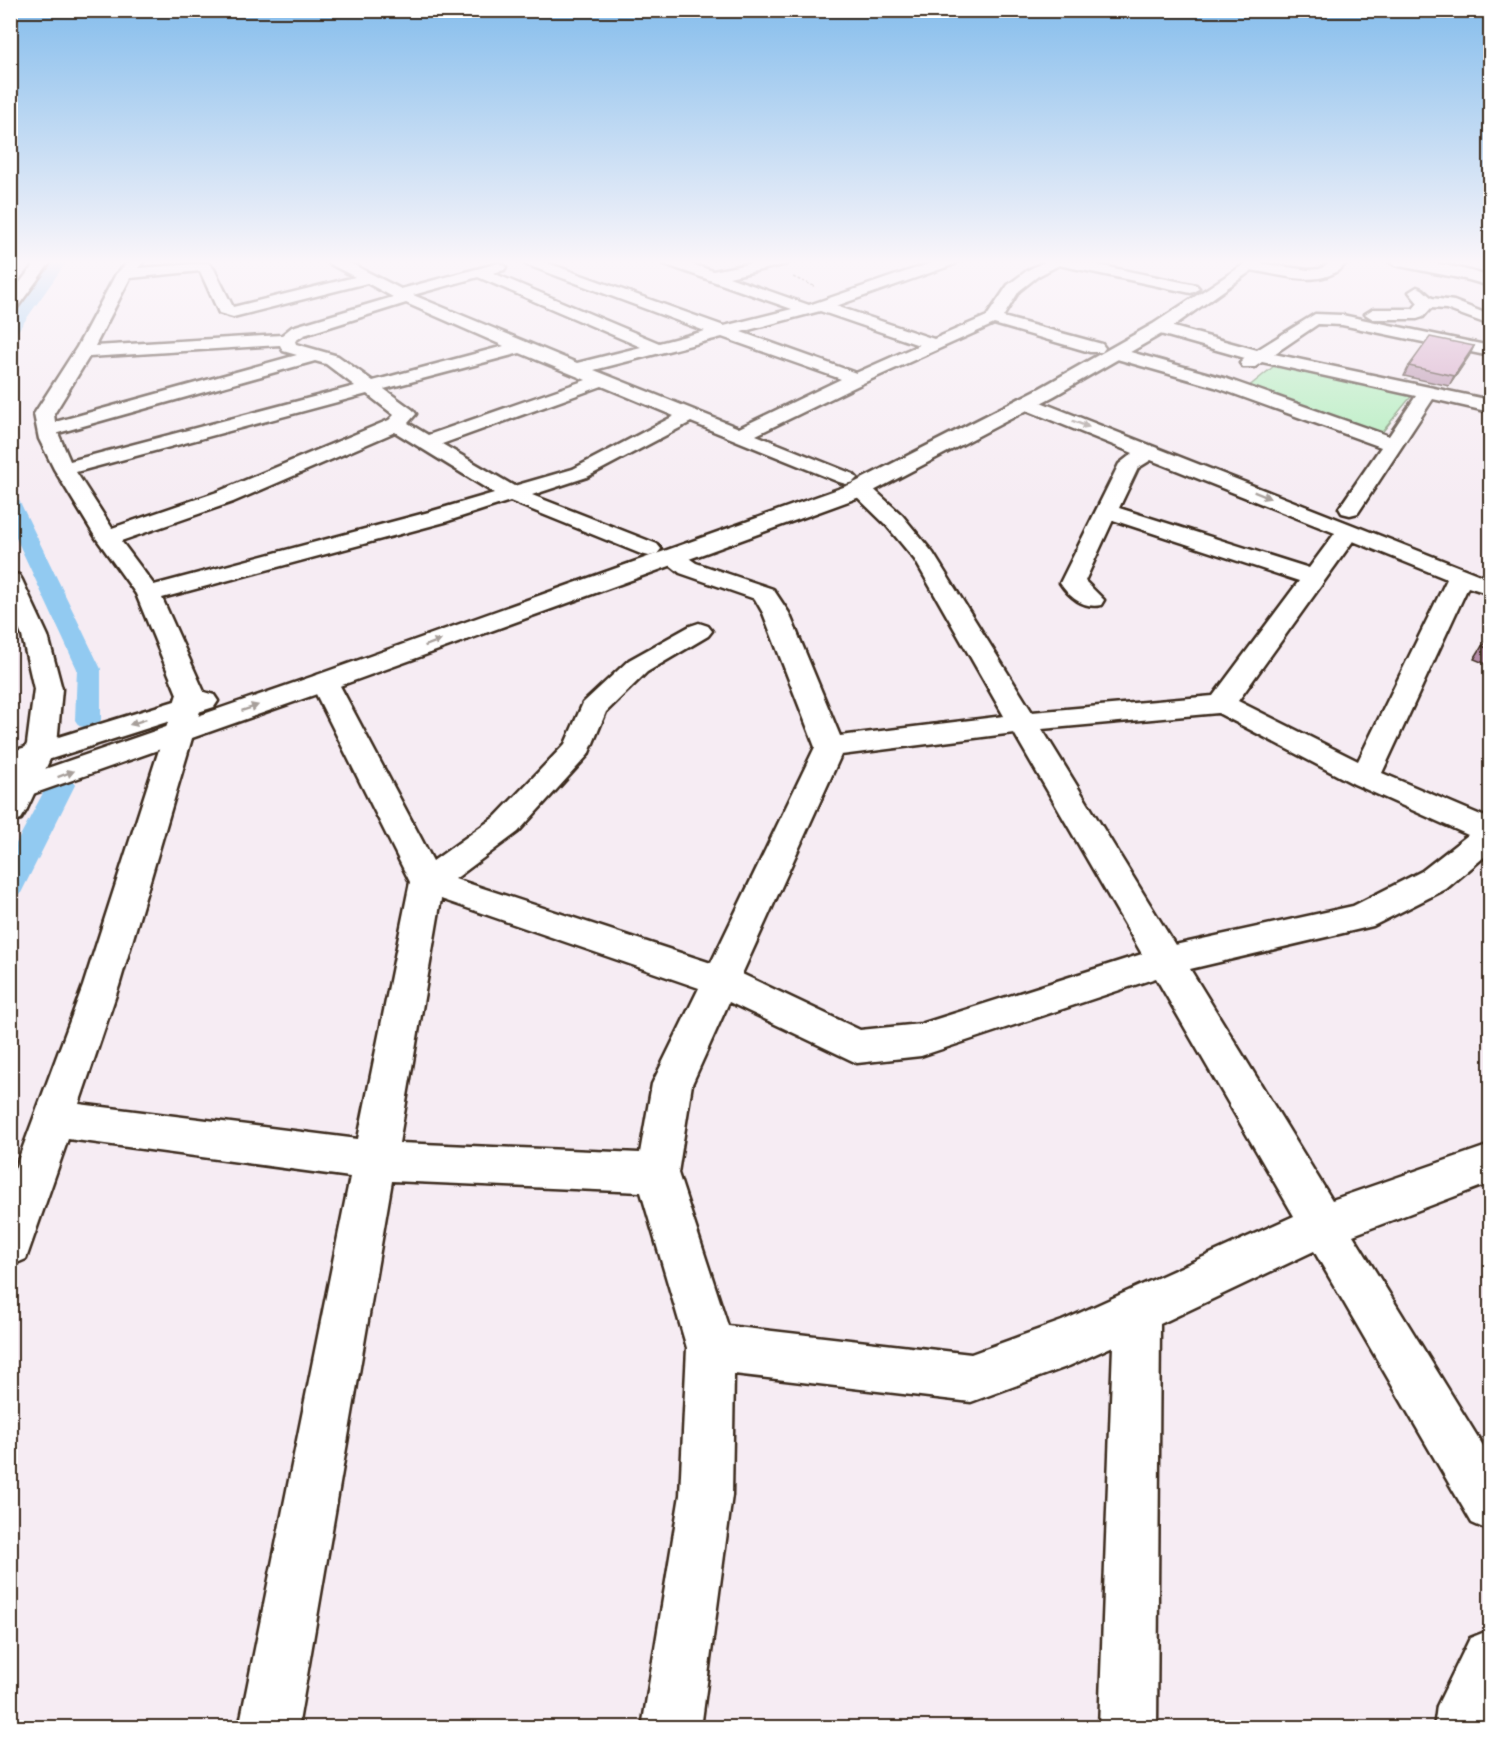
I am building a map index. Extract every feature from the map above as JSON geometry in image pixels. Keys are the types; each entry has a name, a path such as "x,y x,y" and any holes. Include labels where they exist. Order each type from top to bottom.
{"street":[{"path":"10,1244 101,986 191,694 148,594 108,538 64,469 49,439 44,414 89,342"},
{"path":"83,352 250,342"},
{"path":"108,538 225,496 396,423 406,414 374,388 332,360 289,347 287,342"},
{"path":"510,342 740,435 853,484 894,520 925,558 1491,1506"},
{"path":"643,342 659,349"},
{"path":"576,369 685,342"},
{"path":"758,342 857,379"},
{"path":"926,342 936,345"},
{"path":"740,435 857,379 942,342"},
{"path":"1077,342 1221,383 1393,444"},
{"path":"10,762 183,720 324,682 660,553 853,484 1036,397 1117,342"},
{"path":"853,484 1020,390 1125,342"},
{"path":"1209,342 1259,356 1491,406"},
{"path":"1221,383 1280,342"},
{"path":"1448,342 1491,351"},
{"path":"64,469 521,347"},
{"path":"47,430 316,355"},
{"path":"428,442 602,380"},
{"path":"1222,704 1314,578 1393,444 1428,392"},
{"path":"1036,397 1151,451 1350,519 1461,575 1491,587"},
{"path":"1036,397 1220,458"},
{"path":"148,594 437,517 580,473 690,415"},
{"path":"396,423 511,494 660,553 688,568 764,594 776,613 830,747 672,1084 657,1173 711,1348 706,1495 671,1728"},
{"path":"1092,600 1072,583 1130,464 1151,451"},
{"path":"1329,499 1350,519"},
{"path":"1107,511 1314,578"},
{"path":"1350,519 1372,516"},
{"path":"243,687 660,553"},
{"path":"1365,777 1461,575"},
{"path":"10,580 35,636 48,689 42,744 14,797"},
{"path":"427,882 507,824 578,748 593,709 638,666 699,631"},
{"path":"268,1728 427,882 324,682"},
{"path":"14,797 183,720 221,695"},
{"path":"427,882 719,980 857,1047 921,1040 1165,961 1361,917 1434,880 1491,833 1365,777 1222,704 1167,707 1023,722 830,747"},
{"path":"55,1119 375,1161 657,1173"},
{"path":"711,1348 972,1378 1069,1342 1323,1226 1491,1164"},
{"path":"1128,1728 1137,1311"},
{"path":"1463,1728 1466,1706 1491,1658"}],"green space":[{"path":"1279,362 1414,393 1379,436 1247,388"}],"building":[{"path":"1426,342 1455,342 1474,346 1454,376 1409,366"},
{"path":"1491,639 1491,650 1482,646"}],"waterway":[{"path":"10,502 89,669 88,720"},
{"path":"10,885 61,785"}]}
